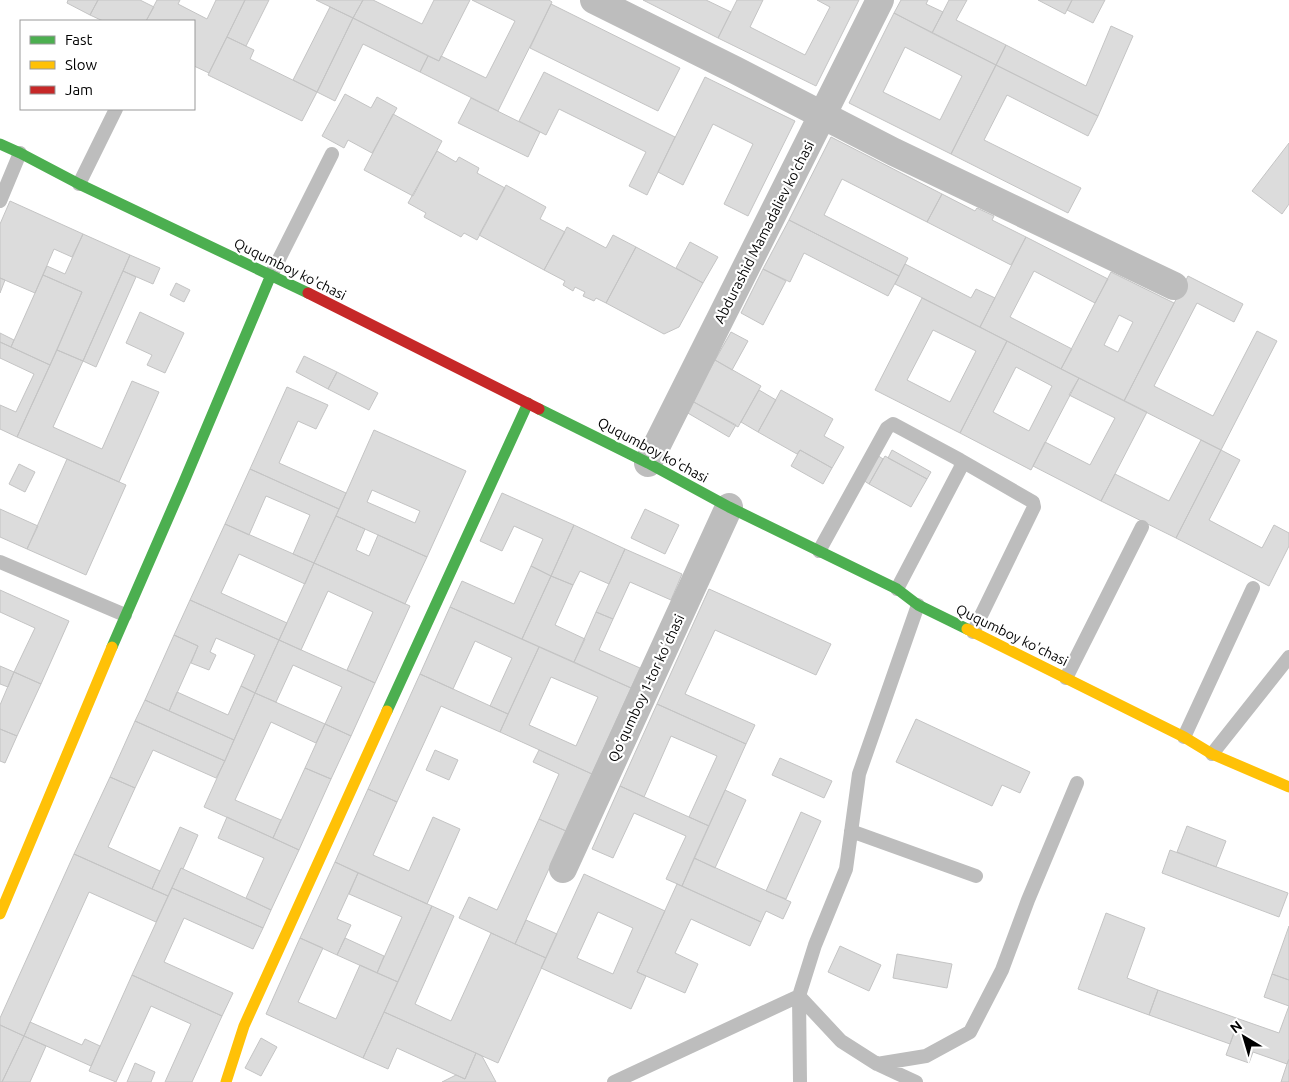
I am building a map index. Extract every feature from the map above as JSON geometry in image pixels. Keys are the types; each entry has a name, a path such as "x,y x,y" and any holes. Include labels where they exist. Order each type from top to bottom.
{"main road":[{"name":"Ququmboy ko'chasi","path":"0,144 79,184 271,275 648,463 729,507 897,589 918,604 1184,736 1212,754 1289,787"},
{"path":"0,914 125,615 187,475 271,275"},
{"path":"226,1082 244,1026 528,403"}],"street":[{"path":"594,0 894,152 1174,286"},
{"name":"Abdurashid Mamadaliev koʻchasi","path":"648,463 880,0"},
{"name":"Qoʻqumboy 1-tor koʼchasi","path":"563,868 729,507"}],"lane":[{"path":"79,184 116,110"},
{"path":"0,201 20,153"},
{"path":"271,275 332,154"},
{"path":"819,551 887,428 893,424 1033,502 1034,507 973,632"},
{"path":"897,589 961,467 960,460"},
{"path":"1066,678 1142,527"},
{"path":"0,562 125,615"},
{"path":"1184,736 1253,588"},
{"path":"800,1082 799,996 815,945 846,869 859,774 918,604"},
{"path":"1212,754 1289,657"},
{"path":"877,1064 926,1056 970,1032 1002,970 1028,900 1077,783"},
{"path":"851,831 976,876"},
{"path":"799,996 842,1041 877,1064 916,1082"},
{"path":"614,1082 799,996"}],"building":[{"path":"68,0 98,0 90,15 67,3"},
{"path":"98,0 140,0 154,7 147,20 101,20 90,15"},
{"path":"157,0 180,0 178,4 207,19 216,0 245,0 209,73 195,66 195,20 147,20"},
{"path":"245,0 269,0 246,46 227,37"},
{"path":"316,0 363,0 353,18"},
{"path":"363,0 373,0 422,24 434,0 470,0 439,61 353,18"},
{"path":"472,0 549,0 552,2 498,111 420,72 428,56 439,61 441,56 486,78 515,21"},
{"path":"643,0 706,0 731,12 718,38"},
{"path":"737,0 763,0 750,27 805,55 830,7 817,0 859,0 816,86 718,38"},
{"path":"901,0 928,0 926,4 943,12 932,33 894,13"},
{"path":"949,0 967,0 956,20 1006,45 996,65 932,33"},
{"path":"1038,0 1072,0 1065,14"},
{"path":"1072,0 1105,0 1093,23 1067,10"},
{"path":"551,4 680,68 658,111 530,48"},
{"path":"330,7 353,18 317,92 293,80"},
{"path":"894,13 996,65 951,154 849,103","holes":["905,47 962,76 940,120 883,92"]},
{"path":"353,18 428,56 420,72 363,44 335,101 317,92"},
{"path":"1111,26 1133,36 1098,116 996,65 1006,45 1086,86"},
{"path":"227,37 254,50 250,59 317,92 302,121 208,75"},
{"path":"996,65 1098,116 1088,136 1007,95 984,140 1081,188 1068,213 951,154"},
{"path":"544,72 675,137 647,195 629,186 646,152 559,109 546,135 519,121"},
{"path":"705,77 795,121 748,216 724,204 753,144 713,124 683,185 658,172"},
{"path":"345,94 371,108 377,97 397,108 372,153 348,140 344,148 322,136"},
{"path":"471,98 540,132 528,157 458,123"},
{"path":"393,114 442,141 413,196 364,170"},
{"path":"831,137 942,194 927,222 842,179 824,215 908,258 899,276 789,220"},
{"path":"1289,143 1289,204 1282,214 1252,191"},
{"path":"437,151 456,162 459,157 479,168 477,173 505,188 477,240 464,233 461,237 424,217 426,213 408,203"},
{"path":"506,185 546,207 540,219 565,232 544,270 479,235"},
{"path":"942,194 975,211 977,208 994,216 992,220 1026,237 1011,265 927,222"},
{"path":"10,201 83,234 72,257 54,249 35,293 0,278 0,224"},
{"path":"789,220 899,276 888,296 804,253 790,282 763,269"},
{"path":"567,227 606,248 613,235 636,247 606,303 596,298 594,301 583,296 585,292 575,287 573,291 563,285 565,281 544,270"},
{"path":"83,234 130,255 83,361 57,350 82,292 43,275 47,266 65,274"},
{"path":"1026,237 1108,279 1095,303 1034,271 1010,317 1072,349 1061,369 980,327"},
{"path":"690,242 718,257 703,283 676,268"},
{"path":"636,247 703,283 679,327 664,334 606,303"},
{"path":"130,255 160,268 153,284 123,271"},
{"path":"905,264 971,298 976,289 995,298 980,327 895,284"},
{"path":"763,269 786,281 763,325 741,313"},
{"path":"123,271 136,277 96,367 83,361"},
{"path":"1111,272 1174,303 1124,401 1061,369","holes":["1119,315 1133,322 1118,352 1104,345"]},
{"path":"43,275 82,292 50,365 11,347"},
{"path":"1188,276 1243,304 1234,322 1197,303 1154,386 1213,416 1257,331 1277,341 1221,450 1124,401"},
{"path":"0,278 5,280 0,293"},
{"path":"176,283 190,290 184,302 170,295"},
{"path":"922,298 1007,341 960,433 875,390","holes":["933,330 976,351 950,402 907,380"]},
{"path":"140,312 184,333 165,373 147,365 152,355 126,343"},
{"path":"731,332 748,341 732,370 715,360"},
{"path":"0,333 14,340 11,347 0,342"},
{"path":"1007,341 1079,378 1031,470 960,433","holes":["1016,367 1052,386 1029,431 993,412"]},
{"path":"0,342 50,365 17,437 0,429 0,405 16,412 34,374 0,358"},
{"path":"57,350 83,361 53,427 102,449 132,381 159,392 119,482 17,437"},
{"path":"304,356 337,372 328,389 296,372"},
{"path":"715,360 761,386 738,427 692,401"},
{"path":"337,372 378,393 369,410 328,389"},
{"path":"1079,378 1147,412 1101,501 1033,466 1045,442 1090,465 1115,418 1069,395"},
{"path":"287,387 328,405 316,429 298,421 279,463 346,493 339,509 250,469"},
{"path":"759,390 776,400 758,432 741,422"},
{"path":"781,390 833,419 824,436 844,447 832,468 800,450 797,454 758,432"},
{"path":"692,401 736,425 729,437 686,412"},
{"path":"374,430 466,471 427,557 336,516","holes":["372,490 420,511 415,523 367,502"]},
{"path":"1201,440 1221,450 1176,538 1101,501 1115,474 1169,501"},
{"path":"800,450 832,468 823,484 791,466"},
{"path":"892,450 931,472 927,479 888,458"},
{"path":"1221,450 1240,460 1209,520 1262,548 1274,525 1289,533 1289,546 1269,586 1176,538"},
{"path":"877,455 883,459 869,484 863,480"},
{"path":"885,456 927,479 911,507 869,484"},
{"path":"67,459 126,485 86,575 27,549"},
{"path":"19,464 35,472 25,492 9,484"},
{"path":"250,469 339,509 314,563 293,554 310,515 266,496 249,535 225,524"},
{"path":"502,493 574,525 551,576 531,566 543,539 514,526 502,551 480,541"},
{"path":"0,509 38,526 27,549 0,537"},
{"path":"645,509 679,525 665,554 631,538"},
{"path":"336,516 365,529 356,550 369,556 378,535 427,557 405,604 314,563"},
{"path":"225,524 314,563 305,584 239,554 221,593 287,623 279,640 190,600"},
{"path":"574,525 625,549 609,584 580,571 573,585 551,576"},
{"path":"625,549 682,574 671,600 630,582 613,619 596,612"},
{"path":"314,563 410,606 375,683 347,670 373,612 328,591 301,650 279,640"},
{"path":"531,566 551,576 522,639 450,607 462,581 514,604"},
{"path":"551,576 573,585 555,625 585,639 574,662 522,639"},
{"path":"709,589 831,644 816,675 715,630 685,694 755,725 746,744 657,704"},
{"path":"0,590 69,621 41,684 14,672 35,628 0,612"},
{"path":"190,600 279,640 255,693 241,686 255,655 216,638 210,652 216,655 209,670 191,663 198,646 174,635"},
{"path":"450,607 539,647 508,714 490,706 512,658 475,641 453,689 420,674"},
{"path":"596,612 613,619 599,650 640,668 631,688 574,662"},
{"path":"174,635 198,646 169,711 145,700"},
{"path":"279,640 375,683 351,736 325,724 342,687 293,665 276,702 255,693"},
{"path":"539,647 631,688 592,774 500,732","holes":["551,677 598,697 576,746 529,725"]},
{"path":"0,666 14,672 8,687 0,684"},
{"path":"14,672 41,684 17,736 0,729 0,705"},
{"path":"420,674 508,714 500,732 441,706 397,802 368,789"},
{"path":"241,686 255,693 234,740 169,711 177,692 228,715"},
{"path":"255,693 325,724 316,743 271,722 235,800 281,820 273,838 204,807"},
{"path":"145,700 234,740 225,761 135,721"},
{"path":"657,704 746,744 709,826 689,817 717,756 671,736 644,797 620,786"},
{"path":"916,719 1030,772 1020,793 1002,785 992,806 896,762"},
{"path":"135,721 225,761 216,778 153,750 135,788 110,777"},
{"path":"325,724 351,736 331,779 305,768"},
{"path":"0,729 17,736 5,763 0,761"},
{"path":"435,750 458,760 449,780 426,770"},
{"path":"539,750 592,774 566,831 539,819 559,774 533,762"},
{"path":"780,758 832,781 824,798 772,775"},
{"path":"305,768 331,779 299,850 273,838"},
{"path":"110,777 135,788 108,847 160,871 152,889 74,854"},
{"path":"620,786 709,826 682,886 666,879 686,836 634,813 613,858 592,849"},
{"path":"368,789 397,802 373,855 409,871 433,817 460,829 427,904 335,862"},
{"path":"725,790 746,800 715,868 694,858"},
{"path":"801,812 821,821 786,899 766,891"},
{"path":"227,817 299,850 271,910 246,898 264,858 218,838"},
{"path":"539,819 566,831 515,944 459,918 469,897 497,910"},
{"path":"1187,826 1226,841 1216,867 1177,852"},
{"path":"180,827 198,835 183,869 181,868 168,896 152,889"},
{"path":"1170,850 1288,893 1279,917 1162,873"},
{"path":"74,854 168,896 156,922 89,892 24,1036 0,1025 0,1018"},
{"path":"694,858 791,902 783,919 766,911 761,922 682,886"},
{"path":"335,862 358,873 337,919 351,925 337,955 300,938"},
{"path":"181,868 271,910 263,928 172,888"},
{"path":"358,873 432,906 398,982 377,973 402,917 349,894"},
{"path":"584,874 665,911 637,972 646,976 631,1009 541,968","holes":["598,912 633,928 613,974 577,958"]},
{"path":"677,884 761,922 750,946 691,919 675,953 698,964 685,993 637,972"},
{"path":"172,888 263,928 253,949 184,918 164,962 233,993 222,1016 132,975"},
{"path":"432,906 454,916 415,1004 451,1021 491,933 546,958 498,1063 384,1012"},
{"path":"1106,913 1145,928 1127,978 1158,990 1149,1015 1078,989"},
{"path":"526,920 557,934 546,958 515,944"},
{"path":"1289,926 1289,980 1272,974"},
{"path":"300,938 323,948 298,1002 336,1019 360,965 398,982 363,1058 266,1014"},
{"path":"345,938 384,956 377,973 337,955"},
{"path":"840,946 881,965 869,991 828,972"},
{"path":"897,954 952,964 947,988 893,978"},
{"path":"1272,974 1289,980 1289,1006 1264,997"},
{"path":"132,975 222,1016 192,1082 165,1082 191,1024 151,1006 116,1082 89,1071"},
{"path":"1158,990 1239,1019 1230,1044 1149,1015"},
{"path":"1289,1006 1289,1059 1287,1064 1253,1052 1249,1063 1226,1055 1239,1019 1279,1033"},
{"path":"384,1012 476,1053 465,1079 397,1048 388,1069 363,1058"},
{"path":"30,1022 82,1045 85,1039 100,1046 91,1066 24,1036"},
{"path":"0,1025 24,1036 2,1082 0,1082"},
{"path":"24,1036 46,1046 30,1082 2,1082"},
{"path":"261,1038 277,1047 261,1076 245,1068"},
{"path":"476,1053 482,1056 496,1082 442,1082 456,1075 465,1079"},
{"path":"1289,1059 1289,1082 1281,1082 1287,1064"},
{"path":"135,1063 155,1072 151,1082 127,1082"}],"traffic: fast":[{"path":"0,144 79,184 308,293"},
{"path":"112,647 271,275"},
{"path":"387,711 528,403"},
{"path":"539,409 648,463 729,507 897,589 918,605 967,629"}],"traffic: slow":[{"path":"967,629 1184,737 1212,754 1289,787"},
{"path":"0,914 112,647"},
{"path":"226,1082 244,1026 387,711"}],"traffic: jam":[{"path":"308,293 539,409"}]}
